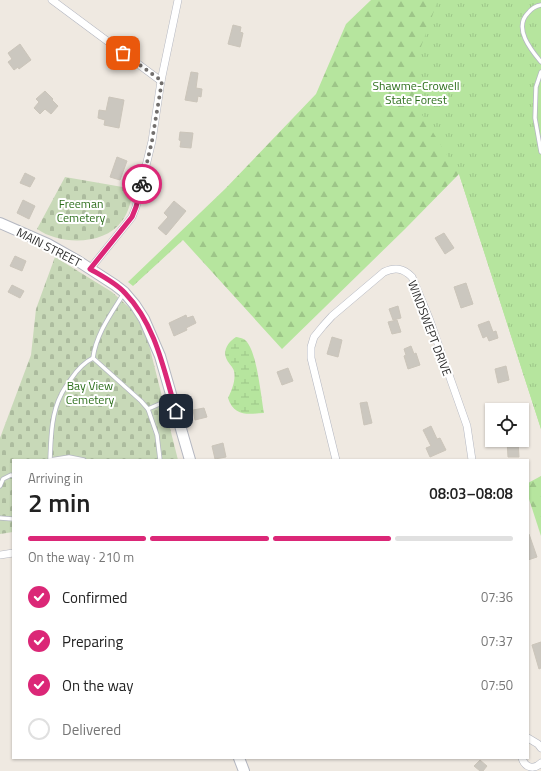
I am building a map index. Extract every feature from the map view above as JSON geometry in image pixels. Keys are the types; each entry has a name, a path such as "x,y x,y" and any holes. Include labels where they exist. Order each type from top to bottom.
{"main road":[{"name":"MAIN STREET","path":"0,223 56,248 124,292 135,305 152,335 160,356 190,459"},
{"path":"239,759 244,771"}],"street":[{"path":"52,0 162,81"},
{"path":"90,269 132,217 136,207 152,141 178,0"},
{"name":"WINDSWEPT DRIVE","path":"336,459 311,358 311,347 314,336 332,316 384,272 397,268 407,272 412,277 429,318 467,426 472,459"},
{"path":"0,555 12,553"},
{"path":"529,739 538,744 541,748"},
{"path":"522,759 528,767 535,767 541,763"}],"lane":[{"path":"541,5 536,6 526,14 522,24 523,35 531,50 541,62"},
{"path":"541,72 536,87 535,118 541,152"},
{"path":"93,358 94,348 98,336 124,292"},
{"path":"93,358 148,409 157,435 160,459"},
{"path":"50,459 56,406 74,375 84,363 93,358"},
{"path":"148,409 172,399"},
{"path":"56,459 69,457 79,459"},
{"path":"0,486 3,479 12,476"},
{"path":"0,518 12,519"}],"green space":[{"name":"Shawme-Crowell State Forest","path":"371,0 541,0 541,429 459,174 282,349 183,240 133,286 128,282 225,189 316,94 346,24"},
{"path":"438,0 541,0 541,429 459,174 419,110 418,55"},
{"name":"Freeman Cemetery","path":"65,177 134,189 128,210 122,221 114,229 93,239 69,240 57,238 37,229"},
{"name":"Bay View Cemetery","path":"55,257 112,292 133,311 147,337 178,459 12,459 12,532 0,534 0,438 31,355 36,309"},
{"path":"236,337 242,338 246,341 253,356 264,413 242,413 234,408 228,398 233,385 234,374 225,353 228,344"},
{"path":"541,476 541,536 529,499 529,482"}],"building":[{"path":"233,25 241,27 240,32 243,33 240,47 228,44"},
{"path":"20,44 31,60 19,69 18,67 14,70 8,62 12,59 8,53"},
{"path":"191,72 198,73 196,88 202,89 201,97 198,96 197,102 185,100"},
{"path":"45,91 58,106 51,114 45,109 40,114 34,108 39,102 36,99"},
{"path":"109,97 124,100 119,128 104,125 105,120 98,118 99,110 106,111"},
{"path":"180,132 193,133 191,148 180,147"},
{"path":"117,157 127,161 120,180 110,177"},
{"path":"25,173 35,178 30,187 20,183"},
{"path":"23,200 35,206 29,219 17,213"},
{"path":"174,201 186,211 166,235 158,228 168,217 164,213"},
{"path":"444,233 454,248 445,254 435,238"},
{"path":"15,256 26,261 22,271 10,266"},
{"path":"466,283 473,304 461,308 454,287"},
{"path":"12,285 24,291 20,298 8,292"},
{"path":"398,306 401,318 393,320 389,309"},
{"path":"186,315 187,318 193,316 196,323 186,328 187,330 174,336 169,323"},
{"path":"397,320 401,332 392,334 388,322"},
{"path":"489,321 493,332 496,331 498,338 489,341 487,336 483,338 478,325"},
{"path":"332,337 342,340 338,357 327,354"},
{"path":"411,346 414,354 416,353 420,365 408,369 404,356 406,355 404,349"},
{"path":"506,366 509,380 498,383 495,369"},
{"path":"288,368 293,381 282,385 277,372"},
{"path":"367,402 372,423 364,425 360,403"},
{"path":"204,408 207,417 195,420 193,410"},
{"path":"431,426 437,439 440,438 446,450 430,457 426,448 431,446 423,430"},
{"path":"223,443 226,457 215,459 212,446"},
{"path":"507,447 518,447 519,457 508,457"},
{"path":"529,534 537,557 529,560"},
{"path":"541,642 541,668 539,669 532,645"},
{"path":"480,760 487,766 483,771 480,771 474,766"}],"way so far":[{"path":"123,53 162,81 152,141 142,184"}],"route":[{"path":"142,184 140,195 132,217 90,269 124,292 144,319 160,356 176,411"}]}
